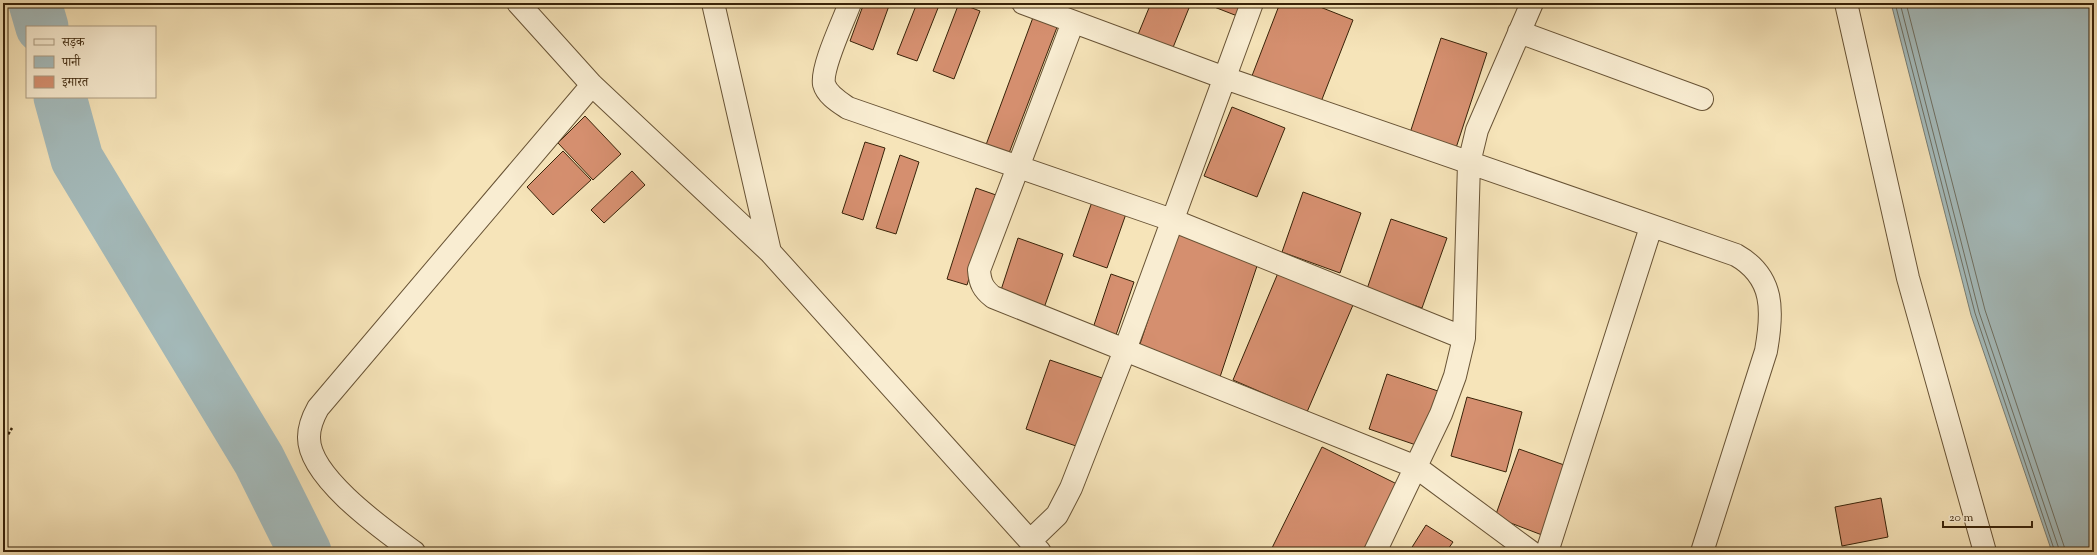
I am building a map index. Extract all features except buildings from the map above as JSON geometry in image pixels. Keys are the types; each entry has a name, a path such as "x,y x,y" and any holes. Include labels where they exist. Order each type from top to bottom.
{"street":[{"path":"518,3 592,85 770,252 1036,546 1057,515 1071,488 1125,350 1252,3"},
{"path":"713,3 770,252"},
{"path":"850,3 825,70 824,84 831,96 848,108 1172,220 1464,338"},
{"path":"1023,3 1225,78 1469,164 1736,255 1749,262 1759,273 1768,296 1771,321 1766,351 1702,552"},
{"path":"1375,552 1441,414 1455,376 1464,338 1469,164 1477,130 1532,3"},
{"path":"1846,3 1908,278 1985,552"},
{"path":"1073,22 979,270 980,280 984,289 992,298 1416,467 1525,550"},
{"path":"1519,32 1702,99"},
{"path":"414,552 362,514 329,480 314,456 308,438 310,424 318,408 592,85"},
{"path":"1548,552 1651,227"}],"path":[{"path":"3,443 12,428"}],"water":[{"path":"1891,3 2094,3 2094,552 2052,552 1971,315"}],"waterway":[{"path":"35,3 42,26"},
{"path":"60,98 77,159 259,460 305,552"}]}
